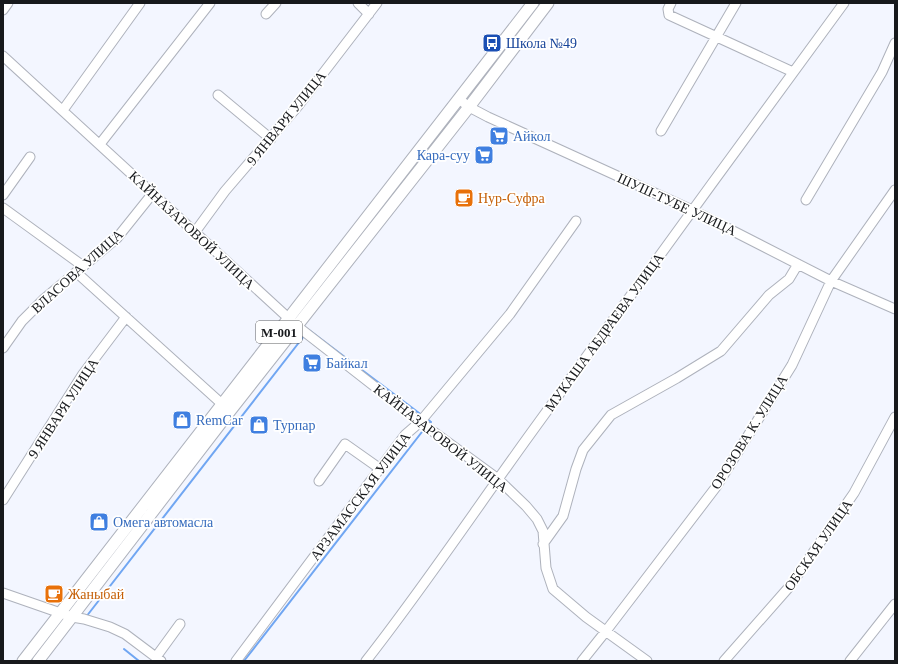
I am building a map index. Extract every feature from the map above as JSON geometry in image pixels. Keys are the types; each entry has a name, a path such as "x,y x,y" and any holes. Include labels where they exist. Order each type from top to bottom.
{"main road":[{"name":"M-001","path":"38,661 72,617 174,475 222,404 293,323 459,99 533,3"},
{"name":"M-001","path":"23,661 174,475 293,323 469,107 548,3"}],"street":[{"path":"3,10 8,3"},
{"path":"63,110 140,3"},
{"path":"100,144 210,3"},
{"path":"266,14 276,3"},
{"path":"358,3 369,14"},
{"name":"9 ЯНВАРЯ УЛИЦА","path":"195,232 225,191 271,139 377,3"},
{"path":"671,3 668,8 669,15 793,72"},
{"path":"661,131 717,38 736,3"},
{"name":"МУКАША АБДРАЕВА УЛИЦА","path":"366,661 403,614 498,479 692,210 844,3"},
{"path":"806,200 882,72 895,43"},
{"name":"КАЙНАЗАРОВОЙ УЛИЦА","path":"3,56 293,323 420,422 498,479 537,519 543,531 546,568 554,589 570,604 647,661"},
{"path":"218,95 271,139"},
{"name":"ШУШ-ТУБЕ УЛИЦА","path":"459,99 469,107 488,117 692,210 832,281 895,309"},
{"path":"3,195 30,157"},
{"name":"ОРОЗОВА К. УЛИЦА","path":"582,661 716,487 792,365 832,281 895,190"},
{"name":"ВЛАСОВА УЛИЦА","path":"3,348 22,321 44,299 117,238 153,193"},
{"path":"3,208 80,269 126,317 222,404"},
{"name":"АРЗАМАССКАЯ УЛИЦА","path":"236,661 405,435 420,422 510,314 576,221"},
{"path":"543,544 563,516 583,450 611,416 721,351 769,295 789,279 798,264"},
{"name":"9 ЯНВАРЯ УЛИЦА","path":"3,500 83,374 126,317"},
{"name":"ОБСКАЯ УЛИЦА","path":"724,661 790,586 854,493 895,417"},
{"path":"319,481 345,444 380,468"},
{"path":"3,594 61,614 100,624 125,634 158,659 180,624"},
{"path":"850,661 895,604"}],"waterway":[{"path":"308,331 309,330 423,416"},
{"path":"86,617 304,336"},
{"path":"426,418 431,422 428,425"},
{"path":"244,661 425,428"},
{"path":"124,649 139,661"}],"place":[{"name":"Школа №49","path":"492,43"},
{"name":"Айкол","path":"499,136"},
{"name":"Кара-суу","path":"484,155"},
{"name":"Нур-Суфра","path":"464,198"},
{"name":"Байкал","path":"312,363"},
{"name":"RemCar","path":"182,420"},
{"name":"Турпар","path":"259,425"},
{"name":"Омега автомасла","path":"99,522"},
{"name":"Жаныбай","path":"54,594"}]}
